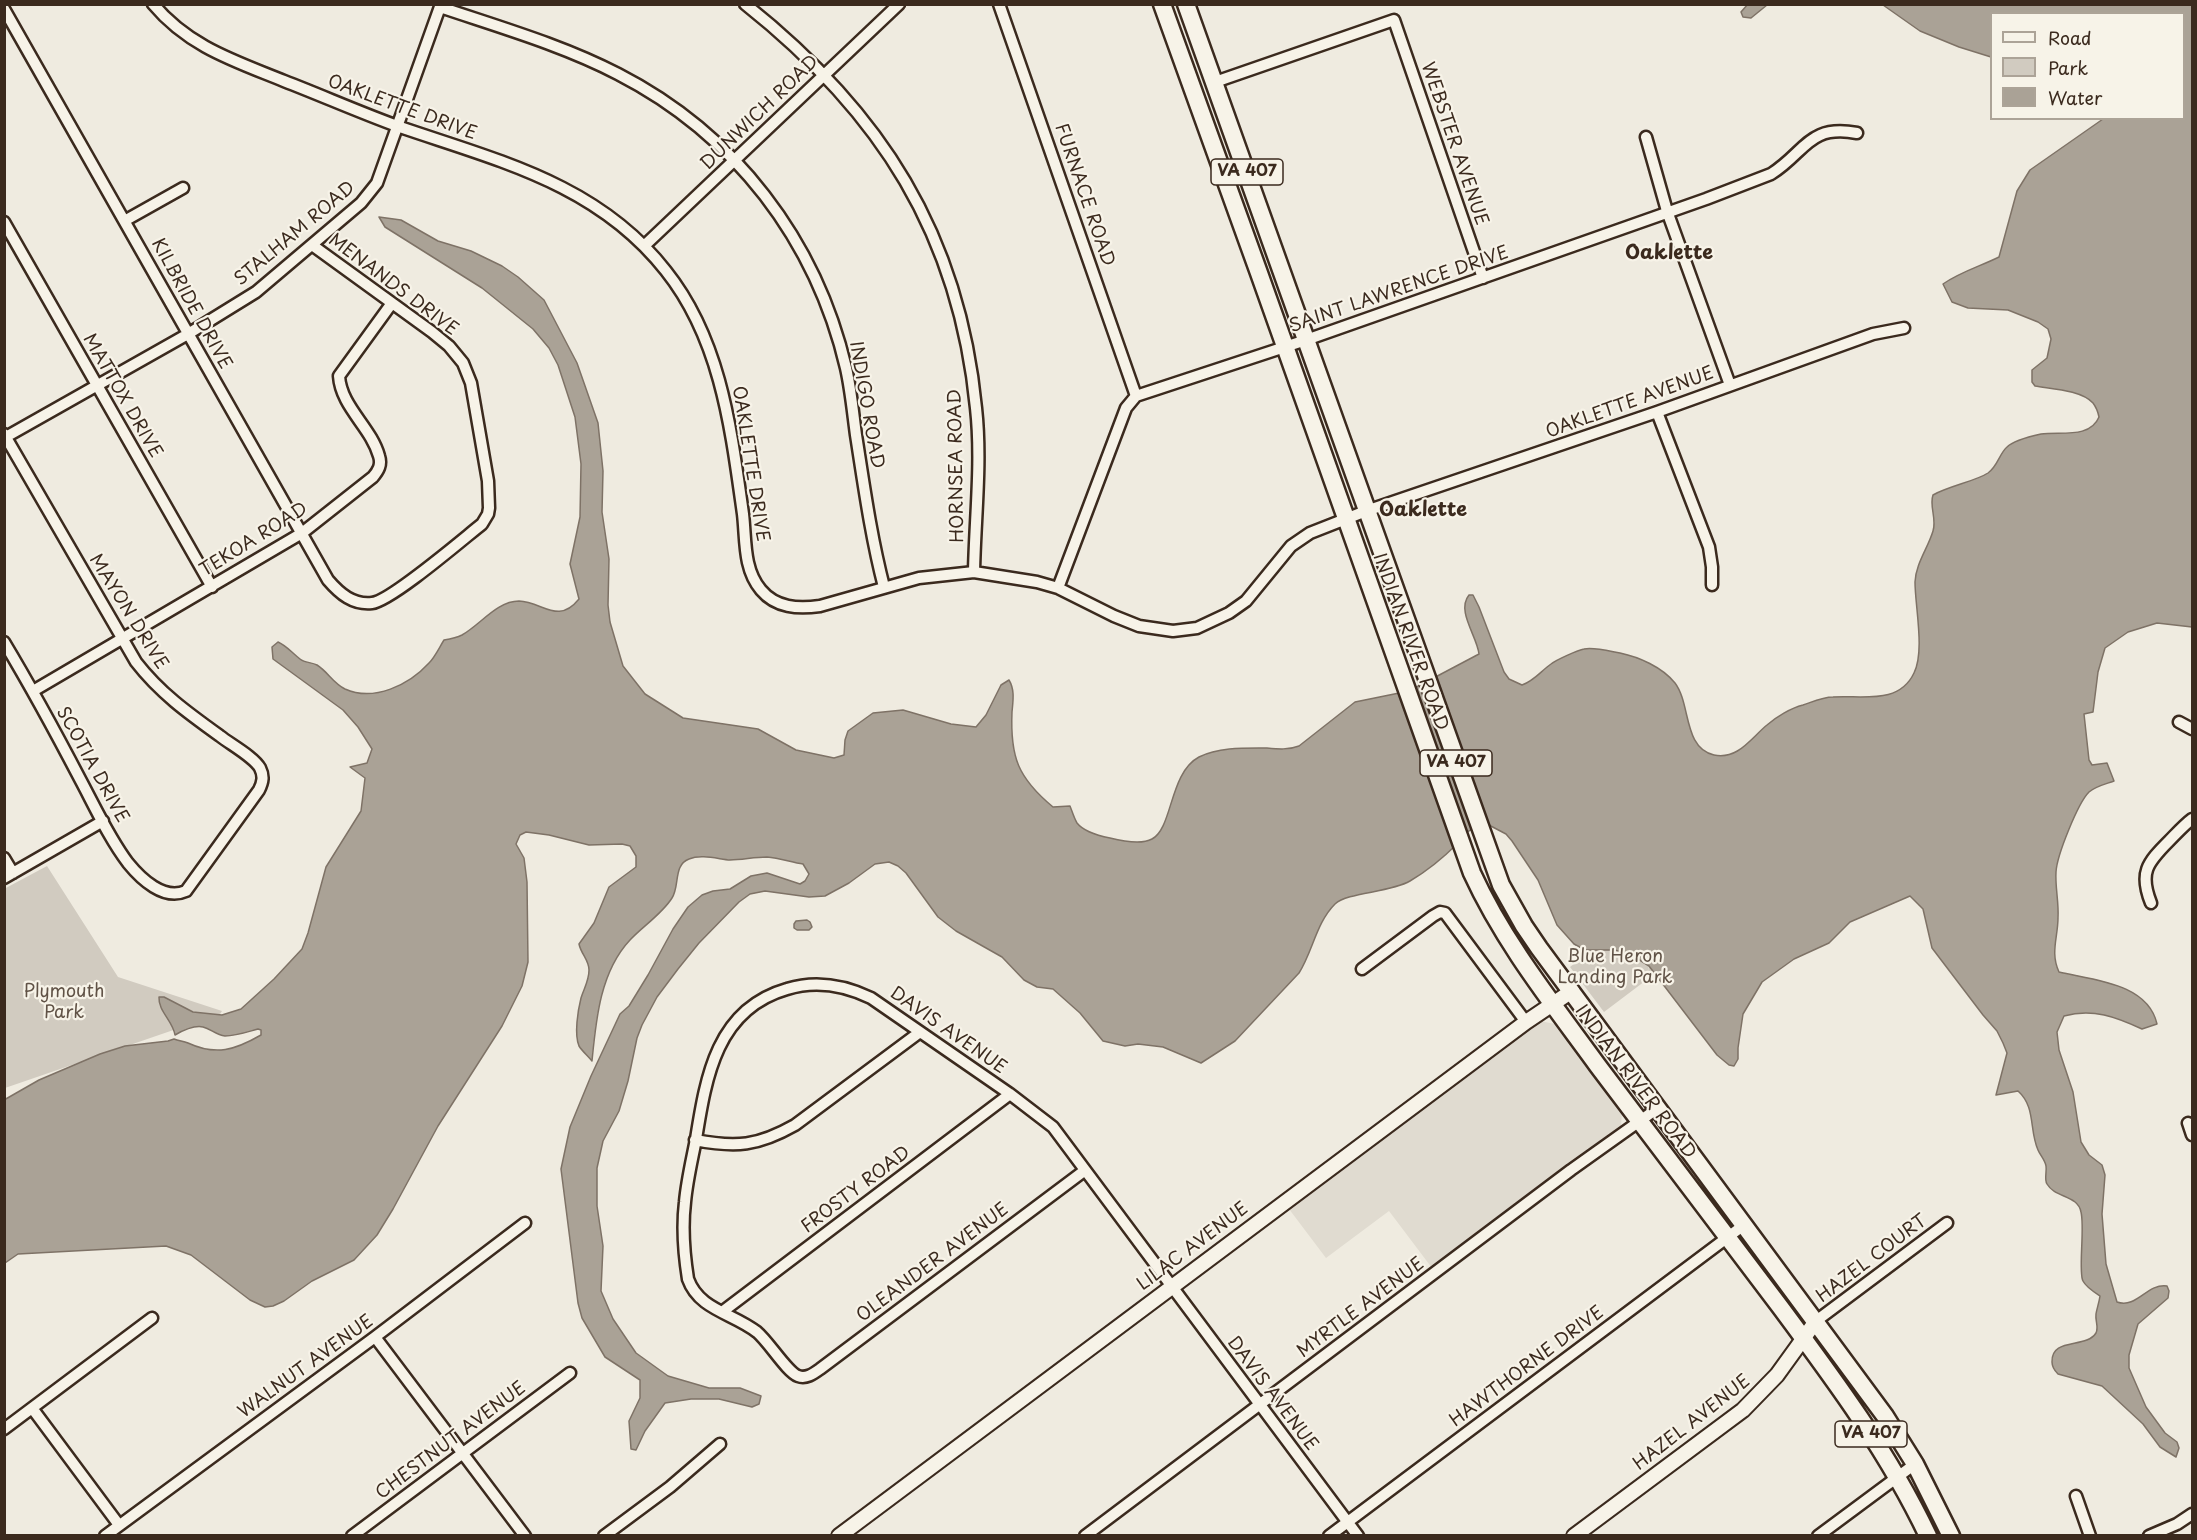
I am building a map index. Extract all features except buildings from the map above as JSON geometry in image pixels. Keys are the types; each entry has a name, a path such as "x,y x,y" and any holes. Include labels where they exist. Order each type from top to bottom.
{"main road":[{"name":"INDIAN RIVER ROAD","path":"1162,4 1480,892 1498,924 1553,1004 1728,1237 1871,1433 1898,1476 1928,1536"},
{"name":"INDIAN RIVER ROAD","path":"1186,4 1501,885 1524,926 1885,1416 1916,1464 1951,1536"}],"street":[{"name":"HORNSEA ROAD","path":"745,4 804,54 870,129 892,157 910,187 933,235 958,305 968,347 977,410 974,572"},
{"name":"DUNWICH ROAD","path":"644,246 899,4"},
{"name":"FURNACE ROAD","path":"999,4 1137,396"},
{"name":"OAKLETTE DRIVE","path":"156,5 192,40 226,58 398,126 561,185 603,211 644,246 666,271 687,303 710,349 721,383 728,416 743,513 748,564 760,589 777,603 807,608 933,575 974,572 1037,582 1058,588 1139,627 1173,631 1197,628 1229,613 1246,600 1291,546 1310,533 1366,511"},
{"name":"STALHAM ROAD","path":"5,436 188,334 256,292 371,193 377,183 441,6"},
{"name":"INDIGO ROAD","path":"441,6 554,47 617,73 675,108 695,123 735,161 762,192 792,234 811,270 831,317 848,380 872,540 884,586"},
{"name":"KILBRIDE DRIVE","path":"4,9 126,220 328,580 339,593 348,599 361,602"},
{"name":"WEBSTER AVENUE","path":"1215,82 1394,20 1483,278"},
{"name":"SAINT LAWRENCE DRIVE","path":"1137,396 1306,340 1706,199 1771,174 1807,144 1829,131 1857,133"},
{"path":"1646,137 1667,211 1731,384"},
{"path":"126,220 183,188"},
{"name":"MATTOX DRIVE","path":"4,222 212,587"},
{"name":"MENANDS DRIVE","path":"312,245 450,346 459,357 471,383 488,481 489,508 482,524 384,599 373,603 361,602"},
{"name":"TEKOA ROAD","path":"33,691 302,533 373,477 378,471 379,456 346,399 339,376 392,303"},
{"name":"OAKLETTE AVENUE","path":"1366,511 1657,412 1873,334 1904,328"},
{"path":"1058,588 1126,408 1137,396"},
{"path":"1657,412 1709,547 1712,585"},
{"name":"MAYON DRIVE","path":"5,436 136,662 152,683 180,707 258,764 262,774 263,782 259,790 186,891 176,894 165,892"},
{"name":"SCOTIA DRIVE","path":"4,642 128,862 150,884 165,892"},
{"path":"2179,722 2193,729"},
{"path":"2151,903 2146,885 2147,868 2157,853 2193,819"},
{"path":"4,858 9,876 103,821"},
{"path":"1362,969 1433,916 1440,912 1445,913 1526,1022"},
{"name":"DAVIS AVENUE","path":"800,1377 791,1372 772,1346 755,1331 697,1296 688,1279 684,1218 704,1087 721,1042 745,1011 775,992 812,984 848,988 871,998 1010,1094 1053,1127 1358,1536"},
{"name":"LILAC AVENUE","path":"839,1536 1526,1022 1572,991"},
{"path":"695,1140 735,1146 752,1144 778,1135 795,1125 920,1032"},
{"name":"FROSTY ROAD","path":"722,1312 1010,1094"},
{"name":"MYRTLE AVENUE","path":"1085,1536 1571,1170 1658,1108"},
{"path":"2188,1123 2193,1135"},
{"name":"OLEANDER AVENUE","path":"800,1377 812,1375 1084,1171"},
{"name":"WALNUT AVENUE","path":"105,1536 525,1223"},
{"name":"HAZEL COURT","path":"1816,1321 1947,1223"},
{"name":"HAWTHORNE DRIVE","path":"1329,1536 1744,1225"},
{"path":"4,1429 152,1318"},
{"name":"HAZEL AVENUE","path":"1574,1536 1743,1410 1777,1375 1816,1321"},
{"path":"375,1337 525,1536"},
{"name":"CHESTNUT AVENUE","path":"352,1536 570,1373"},
{"path":"32,1408 119,1525"},
{"path":"604,1536 670,1487 720,1444"},
{"path":"1818,1536 1916,1464"},
{"path":"2076,1496 2090,1536"},
{"path":"2149,1536 2193,1514"}],"shaded area":[{"path":"1540,1021 1555,1024 1622,1113 1621,1126 1432,1268 1389,1211 1326,1258 1289,1209"}],"green space":[{"name":"Plymouth Park","path":"47,866 118,977 222,1011 220,1014 5,1088 4,889"},
{"name":"Blue Heron Landing Park","path":"1622,926 1651,949 1648,972 1656,935 1653,975 1604,1012 1570,967"}],"water":[{"path":"1748,4 1767,5 1751,18 1743,17 1741,12"},
{"path":"1883,5 2192,5 2192,627 2157,623 2128,632 2105,648 2098,672 2093,712 2084,714 2089,760 2092,765 2107,763 2114,781 2089,792 2084,798 2064,842 2056,872 2058,925 2055,952 2059,972 2103,981 2131,992 2152,1010 2157,1024 2142,1029 2104,1015 2085,1013 2064,1016 2057,1032 2059,1050 2073,1092 2081,1142 2089,1155 2102,1165 2105,1175 2102,1214 2106,1264 2117,1302 2130,1302 2160,1286 2167,1286 2169,1291 2168,1298 2138,1324 2129,1355 2129,1368 2146,1407 2165,1433 2177,1442 2179,1448 2176,1457 2160,1447 2143,1424 2102,1386 2058,1374 2054,1368 2053,1354 2057,1349 2085,1341 2097,1331 2096,1314 2100,1296 2083,1281 2081,1212 2076,1202 2055,1192 2047,1184 2045,1164 2035,1142 2030,1111 2024,1097 2018,1091 1996,1095 2007,1053 2003,1043 1997,1031 1932,948 1923,909 1910,896 1850,922 1829,943 1794,959 1762,982 1743,1014 1738,1059 1734,1066 1729,1065 1717,1055 1649,966 1635,957 1615,950 1585,950 1574,944 1557,925 1538,880 1512,841 1506,834 1487,824 1468,831 1440,859 1410,881 1391,888 1349,897 1335,904 1323,920 1299,973 1235,1041 1201,1063 1163,1047 1138,1044 1125,1046 1103,1041 1080,1013 1053,989 1037,987 1024,980 1002,957 956,931 938,917 906,873 889,862 875,864 849,883 825,896 809,897 765,891 750,894 739,902 699,943 678,969 657,997 642,1025 619,1111 603,1141 597,1168 597,1206 603,1246 601,1291 613,1319 636,1353 668,1376 709,1388 740,1388 761,1396 759,1404 752,1407 719,1399 691,1399 665,1403 645,1431 636,1450 631,1449 629,1421 640,1398 640,1380 605,1357 582,1318 578,1303 561,1169 570,1127 620,1014 629,1006 688,907 702,895 730,889 751,876 767,873 800,884 809,874 803,864 767,857 730,860 699,857 684,862 679,871 672,898 630,940 612,967 601,997 592,1061 579,1046 577,1035 581,998 589,970 579,944 594,923 609,887 636,867 636,856 630,846 622,844 589,845 549,835 526,832 520,835 516,844 524,858 527,882 528,962 522,986 502,1026 438,1126 377,1235 354,1260 312,1281 284,1301 265,1307 250,1300 191,1255 166,1246 18,1254 5,1263 4,1100 39,1080 125,1046 174,1039 198,1047 225,1050 252,1040 261,1035 261,1030 225,1036 206,1028 196,1027 175,1035 161,1007 159,997 164,997 193,1012 222,1015 241,1009 302,949 326,867 361,811 365,778 350,767 367,763 372,749 358,727 343,710 273,659 272,647 278,642 302,660 317,665 345,689 368,694 390,689 412,678 431,661 444,640 455,638 469,631 503,605 519,601 528,602 557,611 571,607 579,599 570,564 580,517 581,464 575,417 558,365 549,348 533,329 482,288 385,227 379,217 401,220 438,241 471,251 502,266 544,300 577,363 598,423 603,471 602,512 609,559 610,622 623,666 645,694 683,718 758,729 796,750 834,758 844,755 848,731 873,713 903,710 951,724 976,727 986,715 1001,685 1009,680 1013,692 1012,728 1015,754 1024,776 1032,786 1053,807 1070,806 1077,823 1088,831 1120,840 1142,842 1152,839 1159,833 1182,775 1199,757 1215,751 1232,749 1283,749 1299,746 1355,702 1409,691 1479,654 1466,616 1466,601 1469,595 1473,595 1479,607 1504,672 1509,679 1522,685 1554,662 1584,649 1592,648 1635,657 1657,668 1675,683 1680,692 1692,735 1704,751 1714,755 1723,756 1744,747 1775,719 1798,706 1829,697 1867,697 1889,694 1899,690 1907,683 1914,673 1919,653 1915,582 1934,526 1933,495 1988,473 2004,450 2014,442 2041,434 2074,433 2089,429 2099,417 2094,405 2081,395 2035,386 2032,382 2032,370 2047,358 2051,339 2048,329 2038,322 2008,310 1968,308 1952,302 1943,284 1999,257 2017,191 2030,170 2102,120 2185,120 2185,12 1990,12 1990,57 1920,31"},
{"path":"807,920 812,927 809,930 794,928 796,921"}],"district":[{"name":"Oaklette","path":"1669,253"},
{"name":"Oaklette","path":"1423,510"}]}
